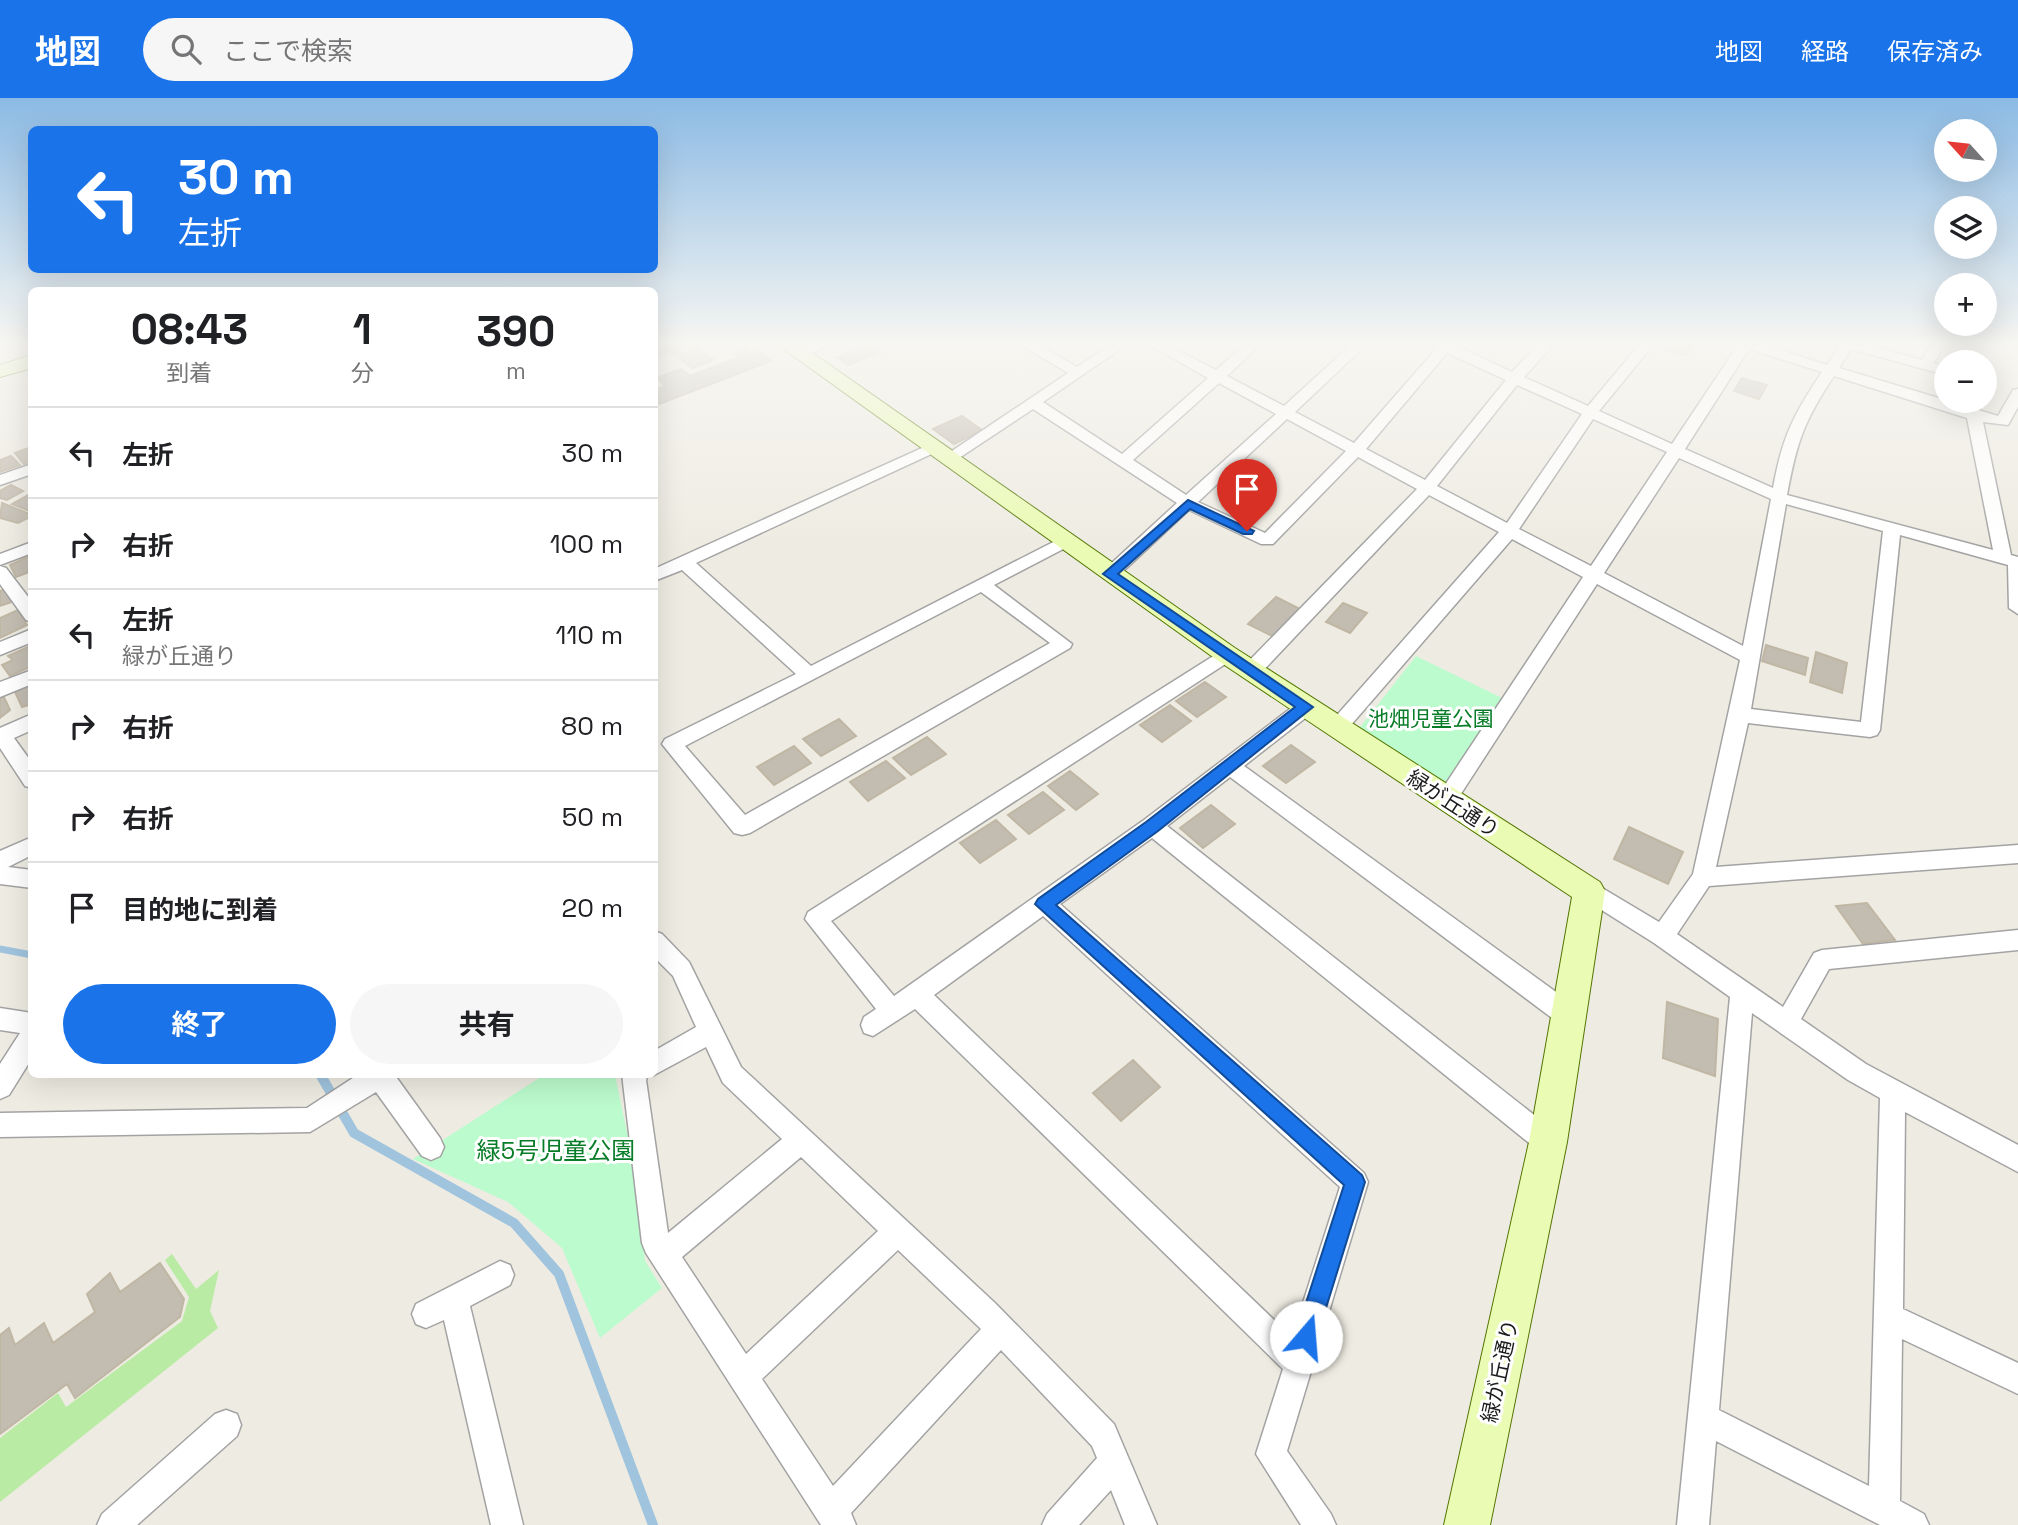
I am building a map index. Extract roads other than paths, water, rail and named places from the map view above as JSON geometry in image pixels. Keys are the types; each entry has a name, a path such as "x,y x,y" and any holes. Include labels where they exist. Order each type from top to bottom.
{"street":[{"name":"緑が丘通り","path":"886,412 941,454 1239,663 1446,800 1590,891 1548,1142 1467,1525"},
{"path":"658,574 941,454 1018,412"},
{"path":"1048,412 1188,504 1267,540 1356,450 1388,412"},
{"path":"1124,460 1179,412"},
{"path":"1110,574 1285,412 1426,489 1751,658"},
{"path":"892,1011 816,919 1239,663 1426,489 1488,412"},
{"path":"1587,412 1780,498 2012,561"},
{"path":"1446,800 1702,412"},
{"path":"1662,936 1703,877 1740,715 1788,447 1803,412"},
{"path":"1963,412 2003,422 2008,412"},
{"path":"1337,728 1509,532 1590,413"},
{"path":"1974,415 2012,561 2018,608"},
{"path":"0,480 28,470"},
{"path":"1740,715 1870,730 1892,529"},
{"path":"982,585 1063,644 742,827 672,744 1065,541"},
{"path":"0,560 28,549"},
{"path":"684,562 809,675"},
{"path":"0,572 28,610"},
{"path":"0,649 28,637"},
{"path":"0,690 28,678"},
{"path":"873,1025 1152,826 1306,707"},
{"path":"28,723 1,735 28,774"},
{"path":"1229,766 1569,1016"},
{"path":"1152,826 1548,1142"},
{"path":"0,861 28,847"},
{"path":"1703,877 2018,854"},
{"path":"0,875 28,878"},
{"path":"1590,891 1662,936 1742,995 1857,1072 2018,1159"},
{"path":"1044,904 1355,1182 1271,1454 1320,1525"},
{"path":"1786,1024 1822,960 2018,940"},
{"path":"658,946 681,969 732,1075 1001,1329 1103,1435 1141,1525"},
{"path":"915,993 1298,1363"},
{"path":"1693,1525 1742,995"},
{"path":"0,1019 28,1023"},
{"path":"658,1062 711,1031"},
{"path":"0,1087 28,1042"},
{"path":"0,1125 310,1120 377,1078"},
{"path":"383,1078 431,1147"},
{"path":"633,1078 656,1243 835,1518 1001,1329"},
{"path":"1884,1510 1893,1091"},
{"path":"664,1254 801,1140"},
{"path":"743,1377 898,1231"},
{"path":"426,1314 500,1275"},
{"path":"454,1299 507,1525"},
{"path":"1888,1317 2018,1379"},
{"path":"1703,1418 1913,1525"},
{"path":"113,1525 226,1425"},
{"path":"1058,1525 1114,1463"}],"waterway":[{"path":"0,949 28,954"},
{"path":"322,1078 354,1133 514,1223 559,1274 653,1525"}],"park label":[{"name":"池畑児童公園","path":"1431,719"},
{"name":"緑5号児童公園","path":"556,1151"}]}
